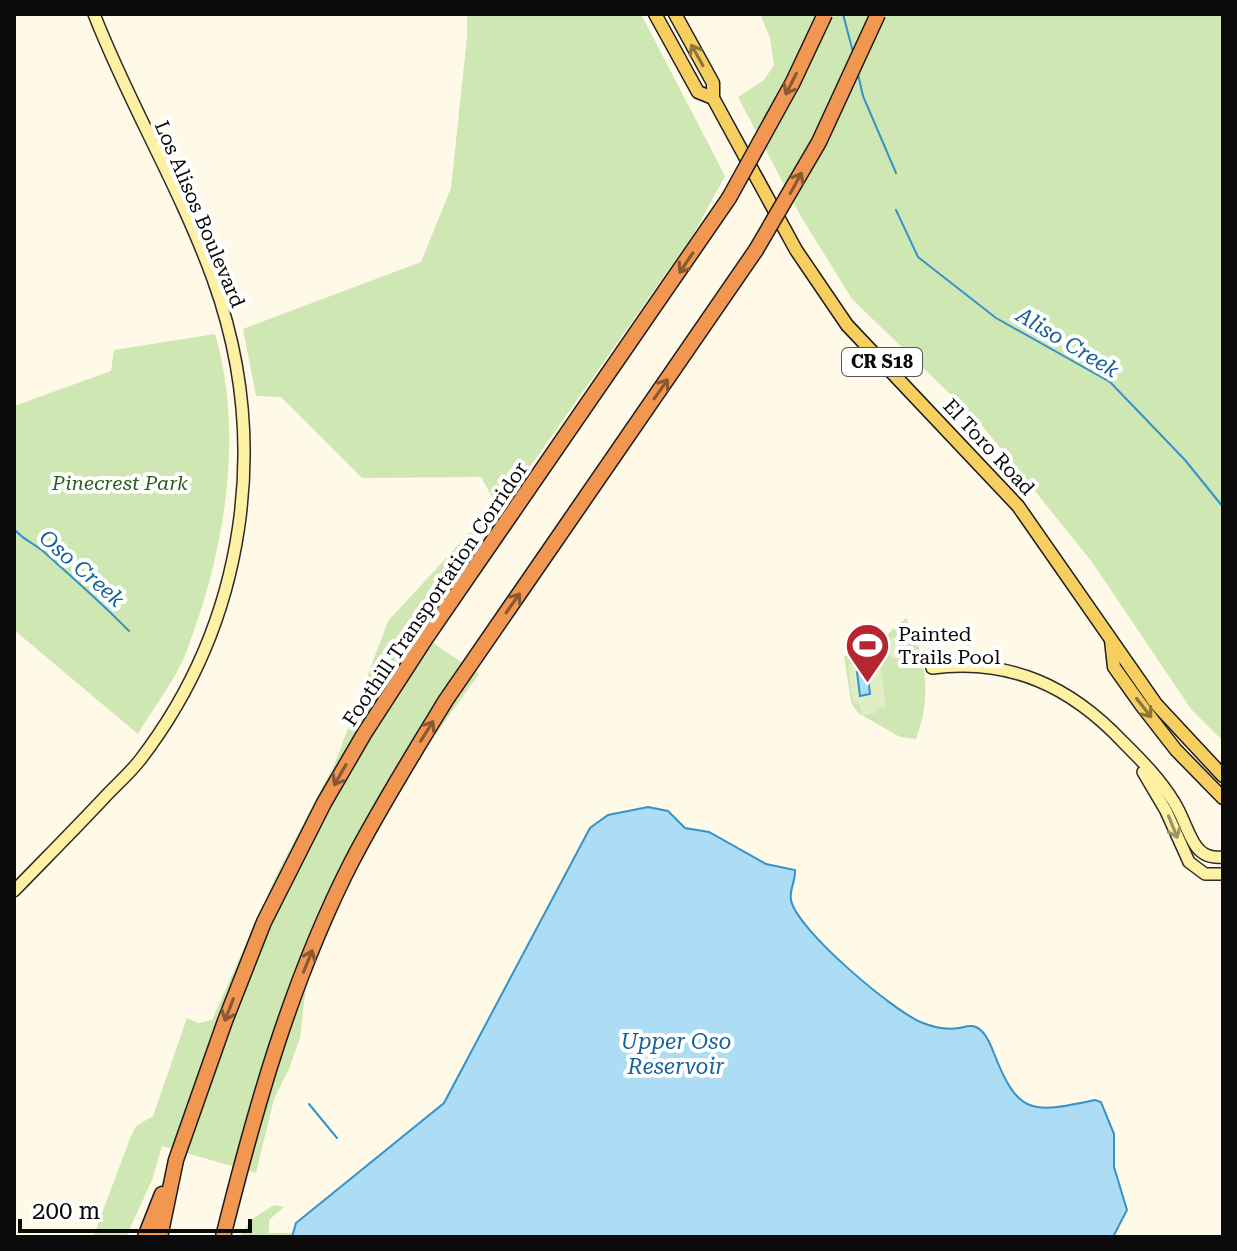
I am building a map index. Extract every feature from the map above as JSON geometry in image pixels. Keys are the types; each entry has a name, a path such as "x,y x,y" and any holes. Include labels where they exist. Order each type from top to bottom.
{"highway":[{"name":"Foothill Transportation Corridor","path":"160,1237 176,1160 244,971 285,877 364,734 426,638 729,198 786,95 825,14"},
{"path":"226,1232 239,1168 292,1000 334,899 399,776 468,667 756,250 819,142 878,14"},
{"path":"145,1237 176,1160"}],"main road":[{"name":"Los Alisos Boulevard","path":"14,891 140,760 184,691 215,625 231,569 242,504 245,415 225,315 201,250 94,14"},
{"name":"El Toro Road","path":"655,14 698,92 713,98"},
{"name":"El Toro Road","path":"675,14 713,83 713,98 796,250 840,316 1018,506 1156,704 1223,776"},
{"path":"1111,640 1114,667 1176,750 1223,798"},
{"path":"932,668 984,666 1042,681 1071,695 1139,755 1176,805 1197,847 1206,855 1223,857"},
{"path":"1126,744 1154,786 1189,862 1205,874 1223,874"}],"green space":[{"path":"467,14 641,14 725,176 693,235 520,481 420,634 479,674 402,781 376,801 364,822 341,902 306,986 300,1038 274,1099 256,1173 162,1146 152,1180 126,1237 93,1237 131,1136 136,1126 153,1116 187,1018 198,1023 212,1020 278,872 335,763 388,621 496,504 481,477 362,478 281,397 256,396 243,329 421,262 451,188"},
{"path":"760,14 1223,14 1223,741 1191,709 1092,562 981,424 852,299 800,215 738,97 764,80 774,65 770,38"},
{"name":"Pinecrest Park","path":"215,334 224,373 229,453 220,534 200,613 183,661 138,734 14,630 14,406 111,371 114,350"},
{"path":"906,618 919,647 925,677 924,708 916,739 900,737 858,713 851,702 844,656 866,653"},
{"path":"898,637 906,640 909,648 906,656 898,659 890,656 887,648 890,640"},
{"name":"Painted Trails Pool","path":"879,655 886,707 875,708 876,713 862,715 860,704 853,702 848,665 855,663 855,659"},
{"path":"274,1205 284,1207 269,1220 269,1233 292,1233 292,1237 239,1237 252,1219"}],"water":[{"name":"Painted Trails Pool","path":"867,670 870,694 860,696 857,672"},
{"name":"Upper Oso Reservoir","path":"648,807 668,811 685,828 709,832 766,864 795,870 791,900 797,913 828,949 848,969 909,1016 940,1028 972,1026 979,1029 989,1041 1010,1088 1029,1105 1041,1108 1095,1100 1101,1102 1114,1134 1114,1167 1127,1210 1113,1237 292,1237 296,1223 444,1103 590,828 608,815"}],"waterway":[{"name":"Aliso Creek","path":"843,14 853,52"},
{"name":"Aliso Creek","path":"858,74 863,96 896,173"},
{"name":"Aliso Creek","path":"896,210 918,257 996,318 1110,382 1185,460 1223,507"},
{"name":"Oso Creek","path":"14,529 44,552 129,631"},
{"name":"Oso Creek","path":"309,1104 337,1138"}],"place":[{"name":"Painted Trails Pool","path":"867,684"}]}
